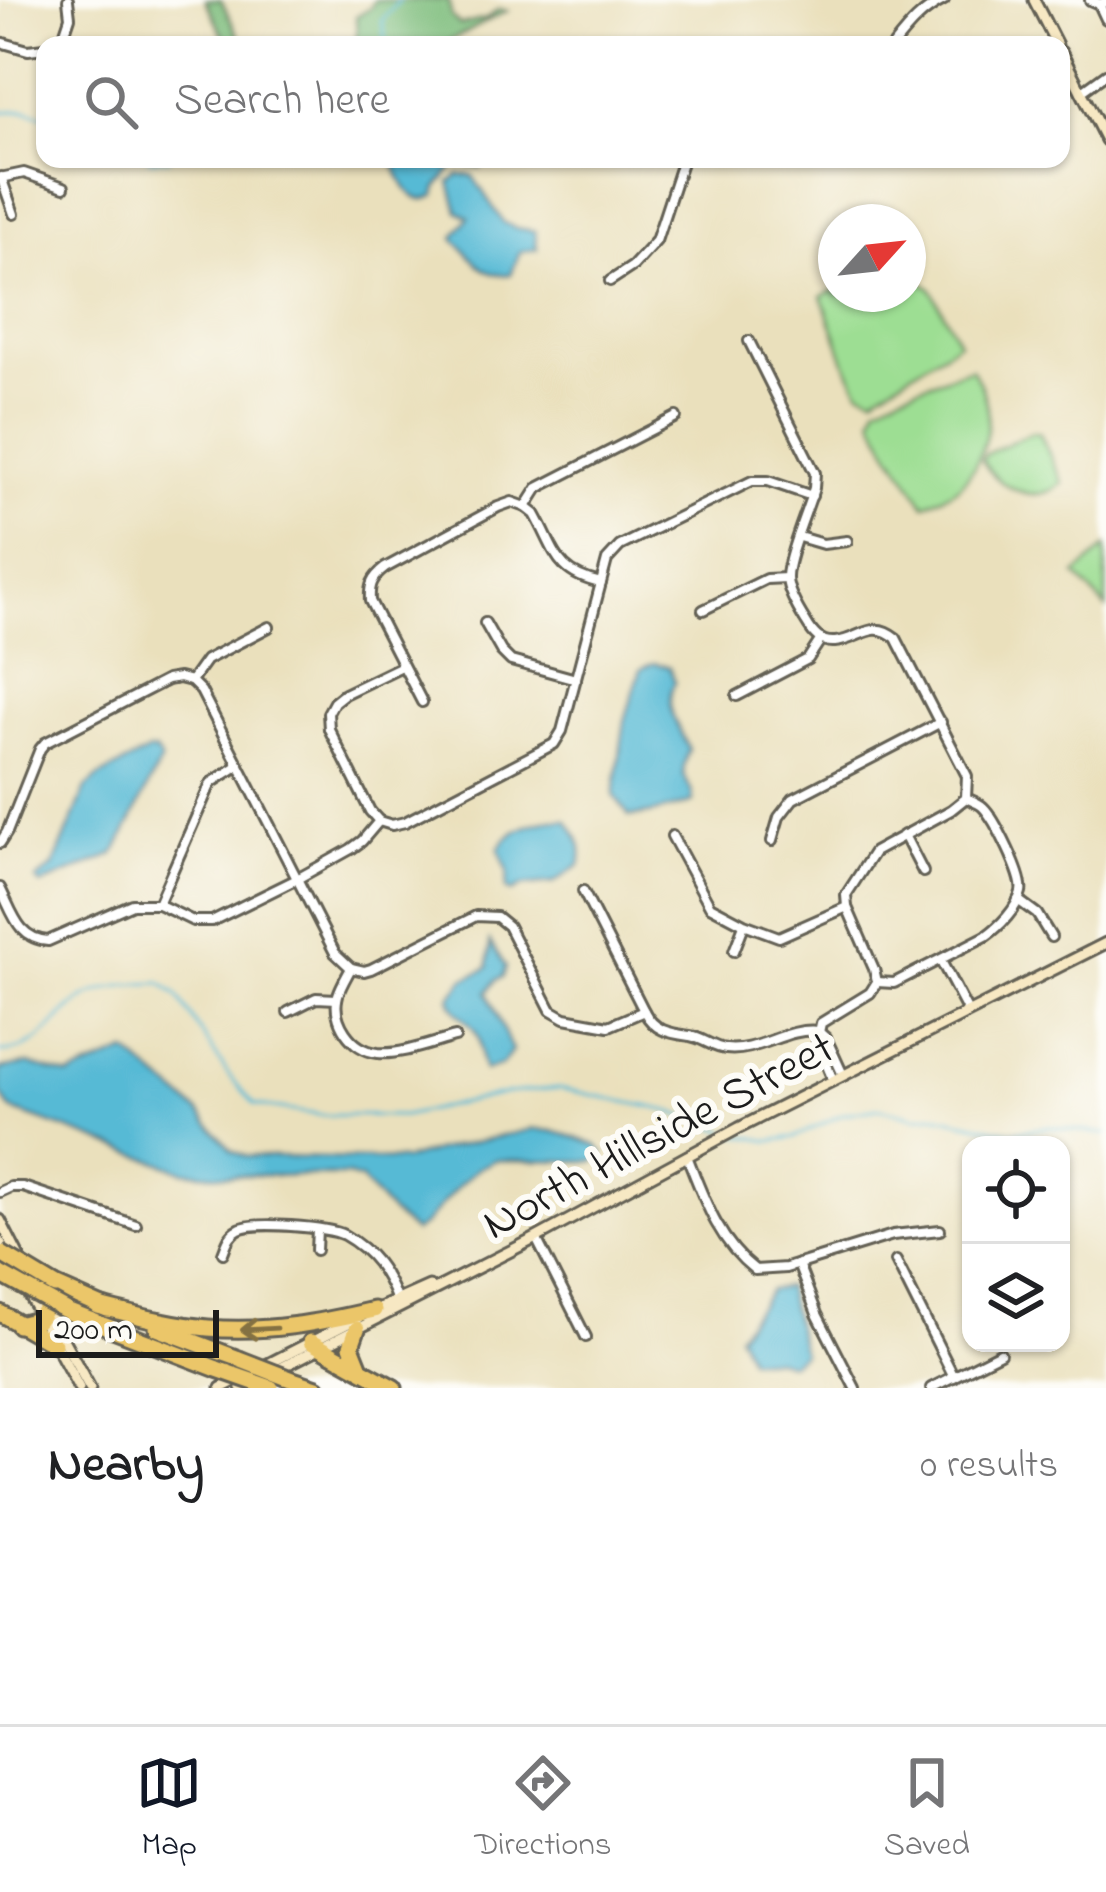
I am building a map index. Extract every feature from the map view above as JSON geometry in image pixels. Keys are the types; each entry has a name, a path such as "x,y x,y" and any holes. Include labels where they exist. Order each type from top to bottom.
{"highway":[{"path":"0,1253 98,1306 317,1388"},
{"path":"0,1274 69,1312 271,1388"},
{"path":"98,1306 171,1324 235,1330 303,1325 374,1310"},
{"path":"19,1325 29,1324 43,1312"},
{"path":"0,1313 54,1344"},
{"path":"357,1330 352,1353 361,1368"},
{"path":"317,1345 394,1388"}],"main road":[{"path":"1035,3 1052,36"},
{"path":"1070,70 1106,140"},
{"name":"North Hillside Street","path":"398,1304 506,1254 739,1128 1106,943"},
{"path":"0,1220 54,1344 79,1388"},
{"path":"0,1242 90,1388"},
{"path":"232,1387 374,1310 398,1304"},
{"path":"317,1345 357,1330 398,1304"}],"street":[{"path":"64,35 70,17 68,0"},
{"path":"902,36 927,9 944,0"},
{"path":"1035,3 1050,0"},
{"path":"1098,2 1106,19"},
{"path":"0,42 36,48"},
{"path":"1082,92 1106,74"},
{"path":"610,281 633,266 656,241 680,168"},
{"path":"14,214 1,177 24,173 64,187"},
{"path":"749,341 815,473 787,578 807,624 820,639 838,642 872,629 890,632 902,646 967,776 966,798 881,846 846,895 877,982 870,993 828,1017 818,1031 817,1042 838,1078"},
{"path":"526,507 538,488 676,417"},
{"path":"402,665 340,697 328,717 370,811 379,821 396,825 550,747 560,736 607,560 620,546 752,481 768,481 812,496"},
{"path":"422,702 370,601 374,577 385,568 512,502 535,514 566,569 578,578 601,583"},
{"path":"799,537 829,544 847,541"},
{"path":"703,610 766,579 787,578"},
{"path":"485,623 511,662 576,679"},
{"path":"190,681 206,660 268,626"},
{"path":"736,696 808,659 820,639"},
{"path":"0,844 45,743 179,678 201,691 335,953 351,968 371,969 476,916 490,915 508,926 558,1016 609,1026 644,1011"},
{"path":"772,841 779,817 793,799 940,722"},
{"path":"158,904 211,783 239,766"},
{"path":"877,982 894,983 941,961 994,930 1018,900 1022,882 995,825 984,808 966,798"},
{"path":"0,888 22,931 34,940 48,941 132,904 158,904 194,921 212,921 356,846 379,821"},
{"path":"904,835 923,872"},
{"path":"672,836 710,906 744,924 778,937 847,907"},
{"path":"583,891 650,1023 659,1030 704,1039 723,1049 771,1041 803,1029 818,1031"},
{"path":"1018,900 1037,914 1051,937"},
{"path":"734,951 744,924"},
{"path":"941,961 968,1012"},
{"path":"351,968 338,999 338,1013 352,1041 381,1053 455,1037"},
{"path":"288,1012 316,998 338,999"},
{"path":"687,1156 724,1239 755,1270 798,1264 893,1235 940,1230"},
{"path":"0,1192 23,1186 136,1225"},
{"path":"224,1253 230,1237 244,1227 317,1229 344,1235 388,1275 398,1304"},
{"path":"316,1250 317,1229"},
{"path":"536,1238 586,1337"},
{"path":"896,1261 954,1377"},
{"path":"798,1264 817,1314 855,1388"},
{"path":"931,1388 1000,1354"}],"green space":[{"path":"205,0 221,0 239,36 223,36"},
{"path":"374,0 449,0 451,16 460,25 486,19 499,9 507,11 458,36 357,36 356,16"},
{"path":"926,284 959,342 874,396 859,390 828,312 926,312"},
{"path":"971,368 987,407 984,443 959,486 925,505 873,418 877,405"},
{"path":"1033,432 1040,434 1063,483 1030,494 998,479 982,460"},
{"path":"1106,547 1106,608 1076,575"}],"water":[{"path":"396,168 453,168 436,195 427,199 413,196"},
{"path":"459,175 472,175 503,222 535,231 537,249 520,252 511,274 487,271 454,237 469,217 458,211 450,182"},
{"path":"654,663 669,667 675,682 671,708 689,749 684,775 693,802 629,816 614,795 625,720 641,669"},
{"path":"149,751 161,760 113,855 40,885 36,880 53,867 86,788"},
{"path":"550,820 567,820 581,847 580,865 553,883 511,892 506,889 508,872 499,849 514,833"},
{"path":"490,942 506,967 503,977 487,992 512,1051 502,1065 484,1071 477,1035 450,998 464,979 488,968"},
{"path":"127,1052 198,1111 232,1151 245,1156 404,1160 533,1129 577,1138 604,1153 594,1161 496,1160 477,1169 414,1232 361,1180 183,1171 12,1110 0,1094 0,1069 28,1064 69,1076"},
{"path":"786,1287 803,1353 790,1363 749,1359 738,1334 770,1290"}],"waterway":[{"path":"385,36 382,20 400,0"},
{"path":"0,112 36,113"},
{"path":"0,1052 38,1040 95,993 161,983 177,995 228,1074 255,1105 319,1115 403,1116 507,1093 559,1088 670,1111 725,1131"},
{"path":"734,1134 770,1141 795,1137 843,1114 879,1108 1011,1132 1049,1127 1106,1134"}]}
